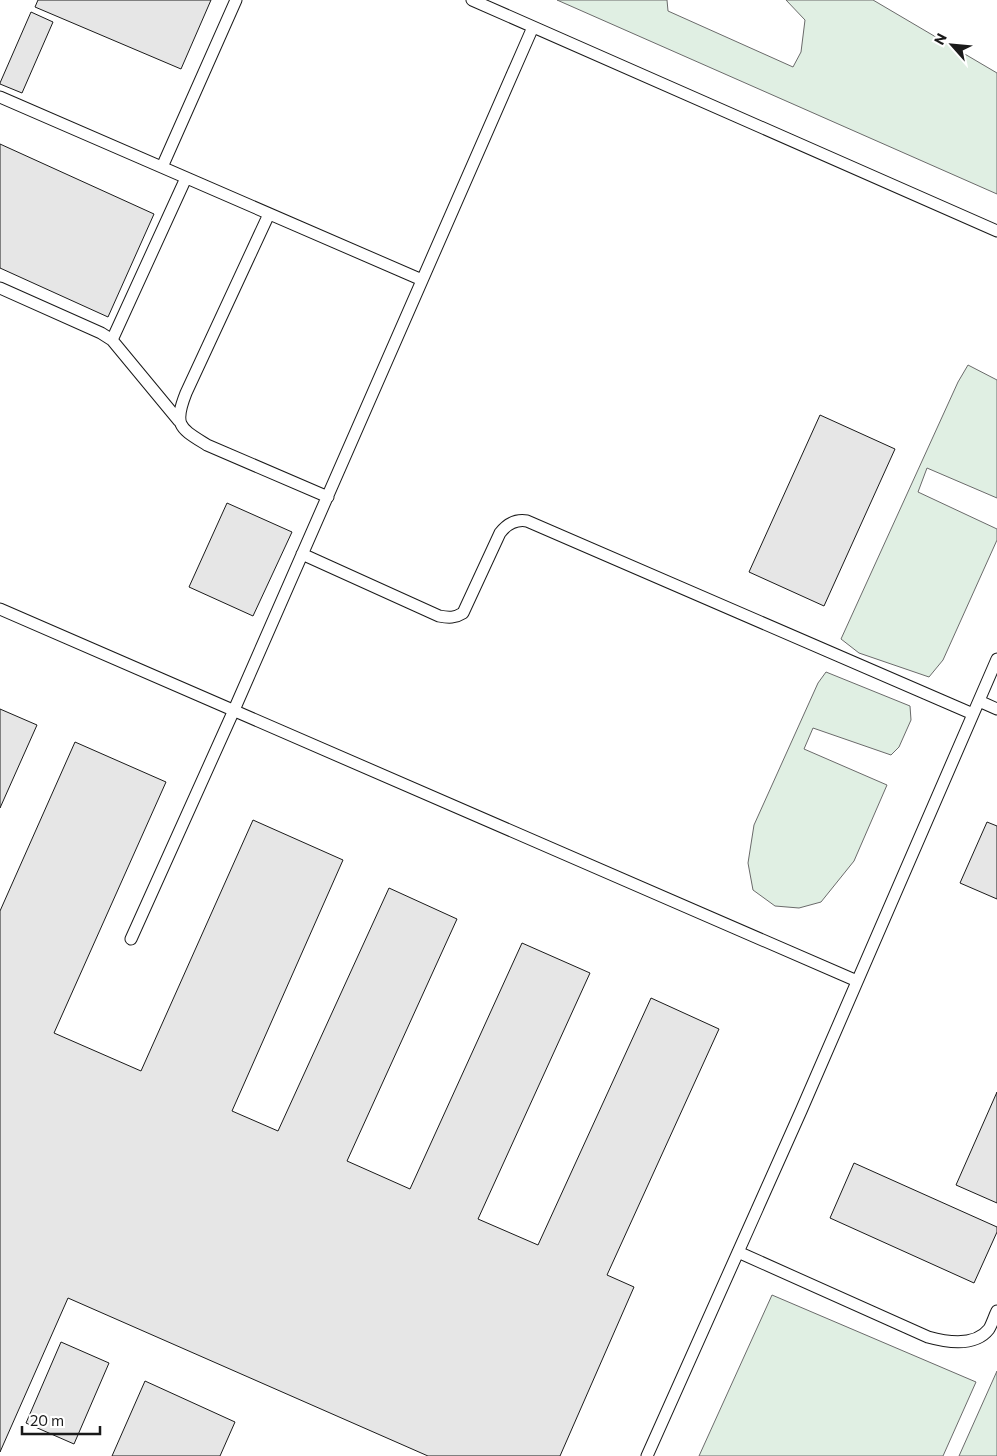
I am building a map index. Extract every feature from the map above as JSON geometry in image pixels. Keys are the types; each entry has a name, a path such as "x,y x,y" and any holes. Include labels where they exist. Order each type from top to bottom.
{"lane":[{"path":"162,167 236,0"},
{"path":"472,0 997,231"},
{"path":"131,939 328,497 533,27"},
{"path":"0,97 422,280"},
{"path":"112,340 186,178"},
{"path":"179,421 180,408 186,393 269,214"},
{"path":"0,288 101,333 112,340 189,434 207,446 328,497"},
{"path":"302,554 430,612 448,618 457,617 463,613 504,527 519,519 527,520 974,714"},
{"path":"0,609 857,981"},
{"path":"647,1456 997,659"},
{"path":"979,701 997,709"},
{"path":"738,1252 928,1337 945,1342 958,1342 982,1336 989,1329 997,1311"}],"green space":[{"path":"557,0 667,0 668,11 793,67 801,52 805,20 786,0 873,0 997,73 997,194"},
{"path":"968,365 997,380 997,498 927,468 918,492 997,529 997,540 943,660 929,677 859,653 841,639 958,382"},
{"path":"826,672 910,706 911,720 899,747 891,755 813,728 804,749 887,785 854,861 821,902 799,908 775,906 753,890 748,863 754,825 818,683"},
{"path":"772,1295 976,1382 943,1456 699,1456"},
{"path":"997,1371 997,1456 959,1456"}],"building":[{"path":"38,0 211,0 181,69 35,7"},
{"path":"31,12 53,22 22,93 0,83"},
{"path":"0,144 154,214 108,317 0,268"},
{"path":"820,415 895,449 824,606 749,572"},
{"path":"227,503 292,532 253,616 189,587"},
{"path":"0,709 37,725 0,808"},
{"path":"75,742 166,782 54,1033 141,1071 253,820 343,860 232,1111 278,1131 389,888 457,919 347,1161 410,1189 522,943 590,973 478,1219 538,1245 651,998 719,1029 607,1275 634,1287 560,1456 428,1456 68,1298 0,1452 0,911"},
{"path":"987,822 997,826 997,899 960,883"},
{"path":"997,1092 997,1203 956,1185"},
{"path":"854,1163 997,1227 997,1232 974,1283 830,1218"},
{"path":"61,1342 109,1363 74,1444 26,1423"},
{"path":"145,1381 235,1422 220,1456 112,1456"}]}
